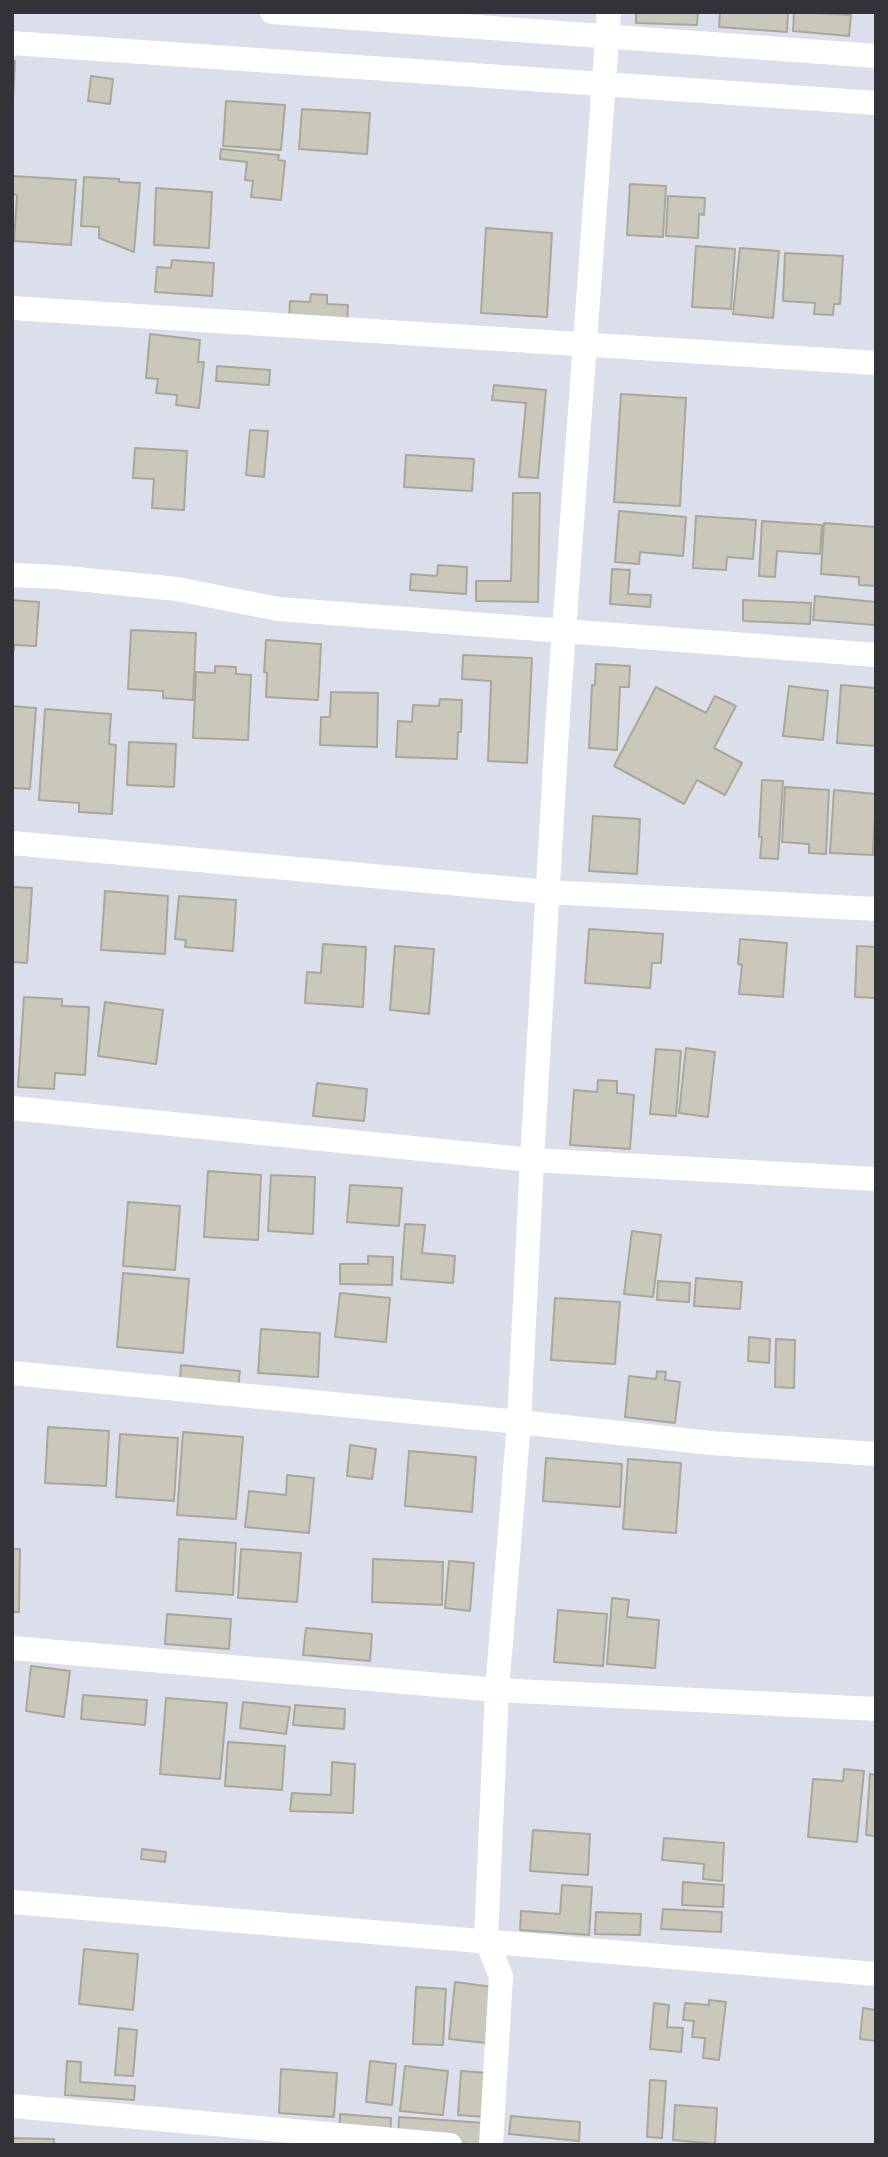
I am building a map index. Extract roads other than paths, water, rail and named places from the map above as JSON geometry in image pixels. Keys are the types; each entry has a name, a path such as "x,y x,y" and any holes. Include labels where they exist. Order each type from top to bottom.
{"street":[{"path":"272,12 876,56"},
{"path":"491,2145 501,1976 486,1940 497,1689 519,1422 564,631 609,12"},
{"path":"12,43 876,103"},
{"path":"12,308 876,363"},
{"path":"12,575 177,589 278,609 876,655"},
{"path":"12,843 548,892 876,909"},
{"path":"12,1108 532,1160 876,1179"},
{"path":"12,1373 711,1443 876,1454"},
{"path":"12,1648 497,1689 876,1709"},
{"path":"12,1902 876,1974"},
{"path":"12,2106 450,2145"}]}
